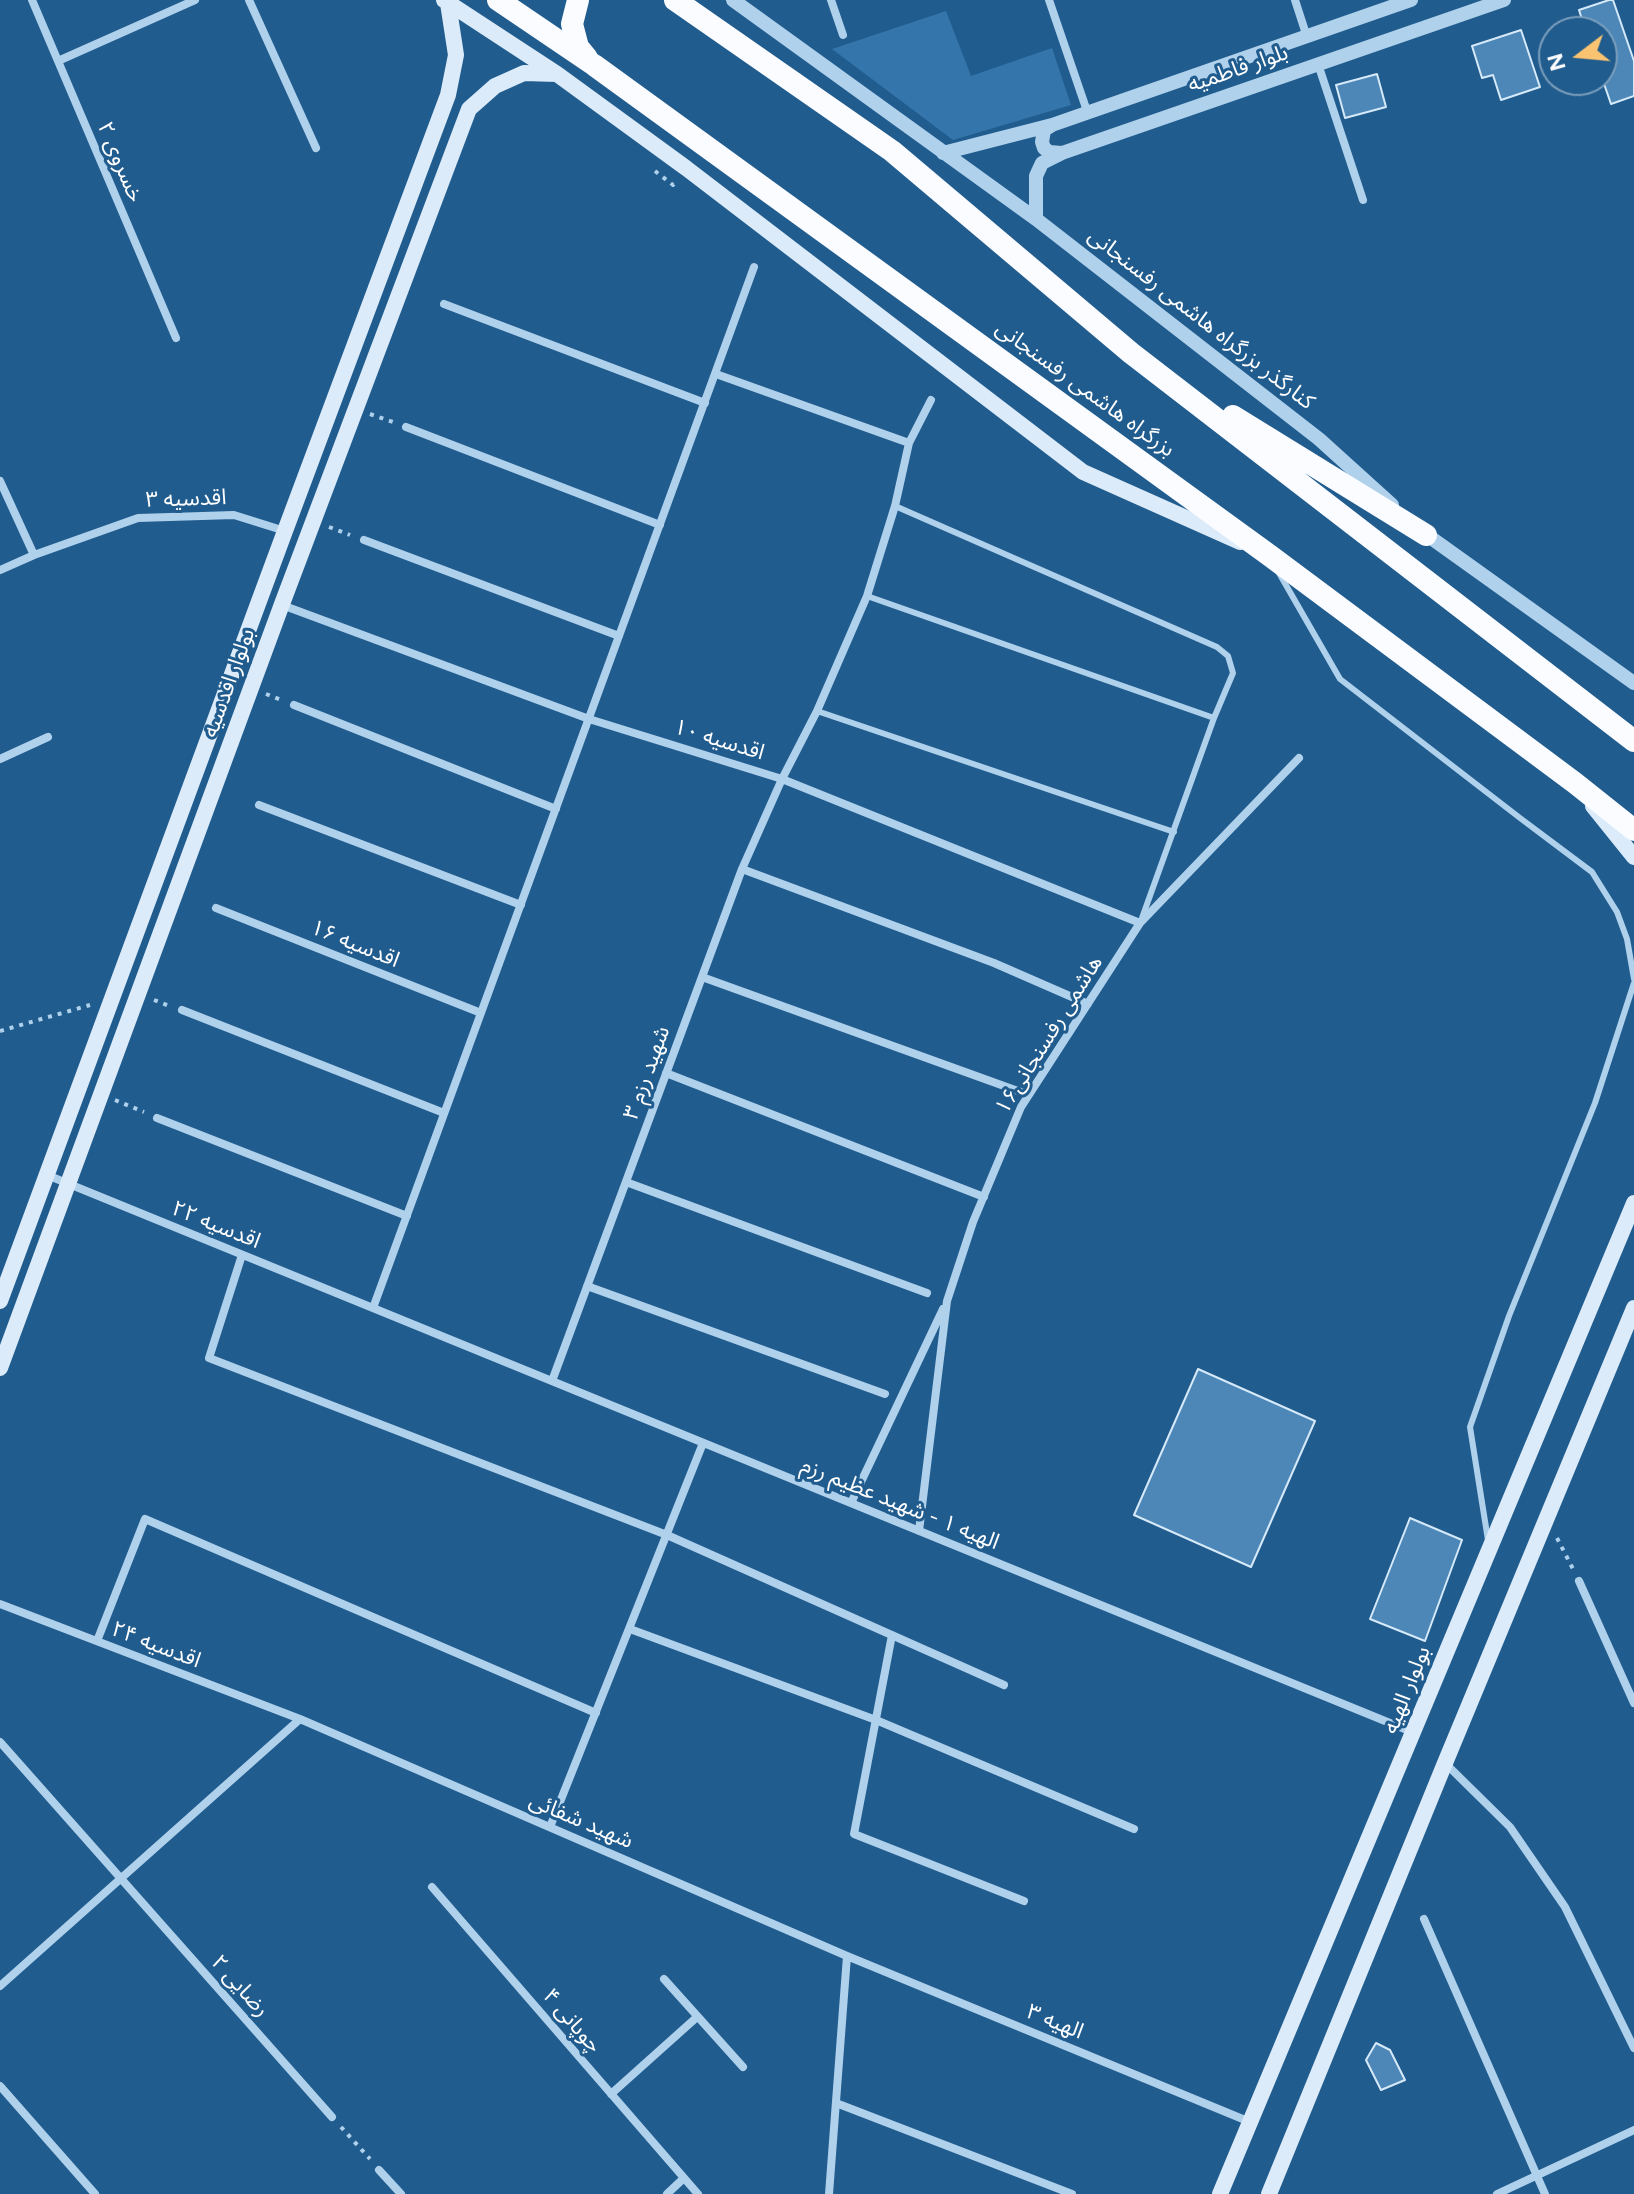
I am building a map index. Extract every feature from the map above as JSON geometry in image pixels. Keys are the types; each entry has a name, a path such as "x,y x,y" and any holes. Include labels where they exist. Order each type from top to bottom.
{"highway":[{"name":"بزرگراه هاشمی رفسنجانی","path":"498,0 594,65 1269,555 1634,830"},
{"path":"578,0 572,24 578,47 594,65"},
{"path":"675,0 892,151 1131,353 1634,741"},
{"path":"1131,353 1426,535"}],"main road":[{"path":"446,1 557,74 686,168 1083,472 1269,555"},
{"name":"بولوار اقدسیه","path":"0,1301 448,95 456,55 446,1"},
{"name":"بولوار اقدسیه","path":"0,1368 313,520 469,109 495,86 524,73 557,74"},
{"path":"1575,783 1634,857"},
{"name":"بولوار الهیه","path":"1220,2194 1634,1203"},
{"path":"1269,2194 1634,1308"}],"street":[{"name":"خسروی ۲","path":"32,0 176,338"},
{"path":"58,61 195,0"},
{"path":"249,0 316,148"},
{"name":"کنارگذر بزرگراه هاشمی رفسنجانی","path":"733,0 1036,219 1319,439 1426,535 1634,683"},
{"path":"831,0 843,35"},
{"path":"1049,0 1087,111"},
{"path":"1295,0 1307,37"},
{"name":"بلوار فاطمیه","path":"943,153 1052,125 1411,0"},
{"name":"بلوار فاطمیه","path":"1036,219 1036,176 1042,163 1062,153 1504,0"},
{"path":"1318,64 1363,200"},
{"path":"1052,125 1044,130 1044,148 1049,152 1062,153"},
{"path":"373,1308 754,267"},
{"path":"444,304 705,403"},
{"path":"716,374 909,443"},
{"name":"شهید رزم ۳","path":"552,1381 742,869 782,779 817,711 867,596 895,506 909,443 931,400"},
{"path":"406,427 660,525"},
{"path":"0,481 34,555"},
{"name":"اقدسیه ۳","path":"0,570 138,518 234,515 285,531"},
{"path":"364,540 619,636"},
{"name":"اقدسیه ۱۰","path":"282,604 589,719 782,779 1140,923"},
{"path":"294,705 556,809"},
{"path":"0,759 48,737"},
{"name":"هاشمی رفسنجانی۱۶","path":"919,1531 947,1301 973,1222 1021,1107 1140,923 1299,758"},
{"path":"259,805 521,905"},
{"path":"742,869 994,963 1088,1004"},
{"name":"اقدسیه ۱۶","path":"216,908 481,1013"},
{"path":"702,977 1029,1095"},
{"path":"182,1010 444,1113"},
{"path":"666,1073 984,1197"},
{"path":"157,1118 407,1216"},
{"name":"اقدسیه ۲۲","path":"46,1175 373,1308"},
{"path":"626,1182 927,1293"},
{"path":"242,1255 209,1358 667,1535 1004,1685"},
{"path":"587,1286 885,1394"},
{"path":"851,1503 947,1301"},
{"name":"الهیه ۱ - شهید عظیم رزم","path":"373,1308 1414,1733"},
{"path":"550,1827 703,1443"},
{"path":"97,1641 145,1519 596,1713"},
{"path":"1579,1581 1634,1703"},
{"name":"اقدسیه ۲۴","path":"0,1604 300,1719"},
{"path":"630,1629 876,1720 1134,1829"},
{"path":"892,1635 854,1834 1024,1901"},
{"path":"0,1986 300,1719"},
{"name":"شهید شفائی","path":"300,1719 847,1956"},
{"name":"رضایی ۲","path":"0,1742 332,2117"},
{"path":"1445,1763 1510,1827 1565,1907 1634,2048"},
{"name":"چوپانی ۴","path":"432,1887 698,2194"},
{"path":"1424,1919 1545,2194"},
{"path":"829,2194 847,1956"},
{"name":"الهیه ۳","path":"847,1956 1250,2122"},
{"path":"664,1979 743,2067"},
{"path":"611,2094 697,2017"},
{"path":"0,2086 95,2194"},
{"path":"836,2103 1072,2194"},
{"path":"1497,2194 1634,2130"},
{"path":"379,2170 401,2194"},
{"path":"667,2194 684,2178"}],"lane":[{"path":"895,506 1217,647 1228,656 1233,673 1140,923"},
{"path":"1269,555 1340,679 1592,872 1617,912 1627,939 1634,981 1595,1103 1509,1316 1470,1427 1489,1547"},
{"path":"867,596 1214,718"},
{"path":"817,711 1174,832"}],"path":[{"path":"355,409 406,427"},
{"path":"313,520 364,540"},
{"path":"251,689 294,705"},
{"path":"138,995 182,1010"},
{"path":"0,1031 111,999"},
{"path":"101,1094 157,1118"},
{"path":"1547,1518 1579,1581"},
{"path":"332,2117 379,2170"}],"shaded area":[{"path":"946,11 971,76 1052,48 1071,105 953,140 832,49"}],"building":[{"path":"1613,0 1634,61 1634,96 1611,104 1608,96 1618,96 1618,16 1581,16 1579,10"},
{"path":"1521,30 1538,88 1501,100 1493,75 1482,78 1472,46"},
{"path":"1377,74 1386,107 1345,118 1336,85"},
{"path":"1198,1369 1315,1421 1251,1567 1134,1515"},
{"path":"1410,1518 1462,1540 1425,1641 1370,1619"},
{"path":"1376,2043 1390,2050 1405,2080 1381,2090 1366,2060"}]}
